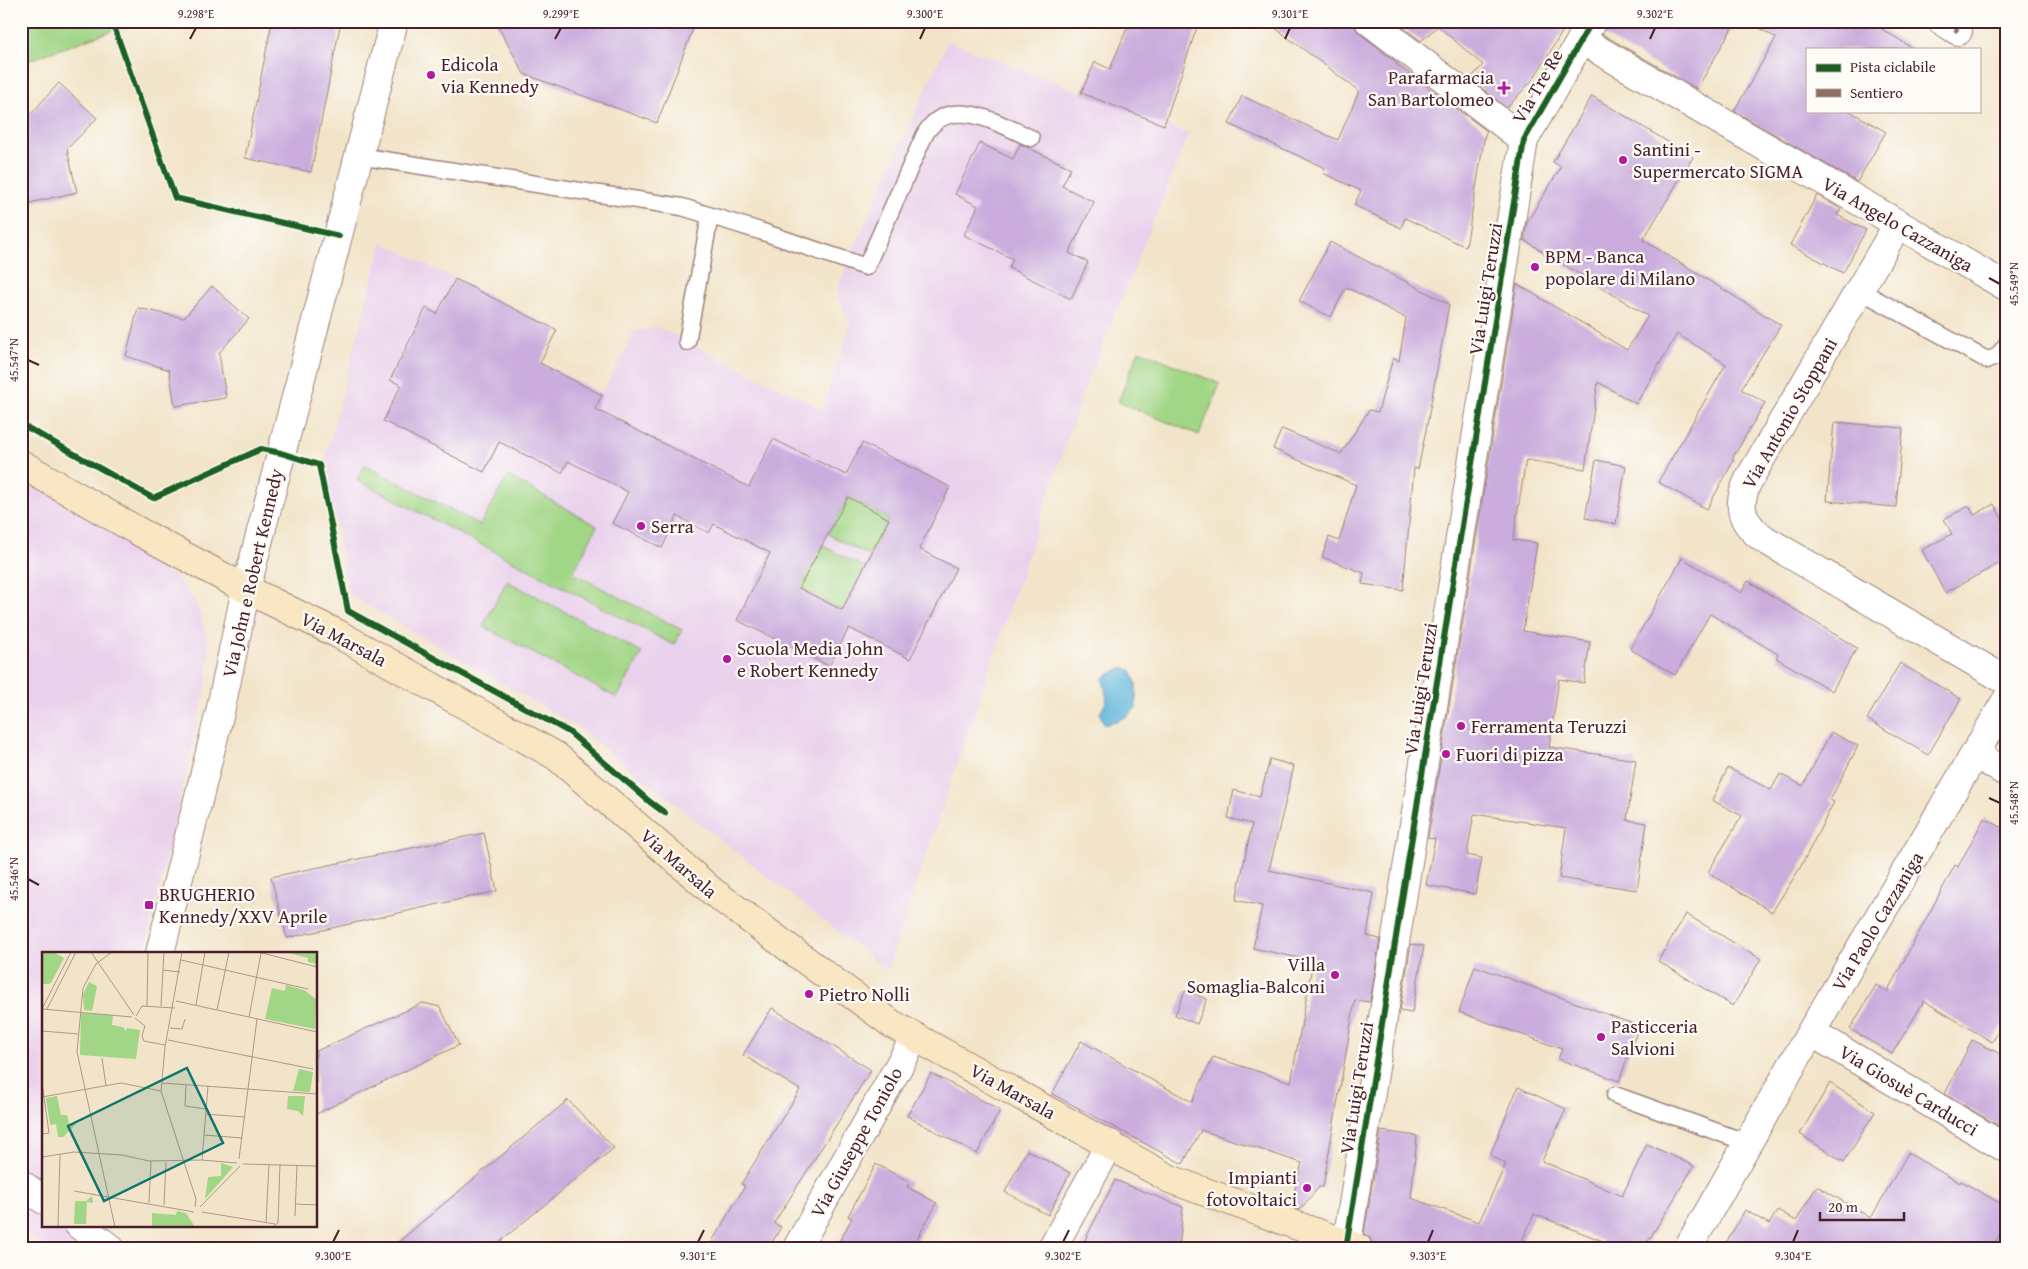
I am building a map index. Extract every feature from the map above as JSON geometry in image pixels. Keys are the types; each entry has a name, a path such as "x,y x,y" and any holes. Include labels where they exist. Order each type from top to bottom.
{"main road":[{"name":"Via Marsala","path":"21,464 136,530 246,589 338,634 556,756 713,892 892,1024 1170,1179 1350,1246"}],"street":[{"name":"Via John e Robert Kennedy","path":"160,952 220,712 246,589 394,21"},
{"path":"1369,21 1524,140"},
{"name":"Via Tre Re","path":"1524,140 1587,31"},
{"name":"Via Angelo Cazzaniga","path":"1587,31 1898,224 2007,287"},
{"name":"Via Luigi Teruzzi","path":"1350,1246 1524,140"},
{"name":"Via Antonio Stoppani","path":"1898,224 1749,479 1742,496 1742,514 1750,527 1764,539 2007,681"},
{"name":"Via Paolo Cazzaniga","path":"1688,1248 1811,1032 2007,699"},
{"path":"1975,754 2007,773"},
{"name":"Via Giosuè Carducci","path":"1811,1032 2007,1148"},
{"name":"Via Giuseppe Toniolo","path":"797,1248 915,1037"},
{"path":"1052,1248 1110,1144"},
{"path":"21,1184 42,1199"},
{"path":"85,1232 110,1248"}],"lane":[{"path":"359,156 682,208 866,267 924,136 929,126 935,121 952,114 971,114 1031,138"},
{"path":"687,342 710,216"},
{"path":"1859,290 1987,360 1997,357 2007,344"},
{"path":"1615,1095 1748,1142"}],"shaded area":[{"name":"Scuola Media John e Robert Kennedy","path":"948,41 1189,134 1082,396 887,970 573,724 349,595 324,463 382,242 557,330 540,363 602,394 635,331 657,327 822,409 851,325 836,294 857,241"},
{"path":"21,470 142,540 182,584 198,607 209,643 208,679 144,952 42,952 42,1226 78,1226 72,1248 47,1248 21,1229"}],"green space":[{"path":"21,21 123,21 124,26 21,63"},
{"path":"1139,350 1220,384 1199,435 1118,402"},
{"path":"365,465 480,525 508,476 597,526 573,573 682,630 674,645 357,480"},
{"path":"848,497 889,519 869,556 828,534"},
{"path":"821,545 864,567 842,610 799,588"},
{"path":"507,581 642,653 617,698 483,626"}],"water":[{"path":"1121,668 1131,670 1136,683 1136,708 1128,716 1105,725 1100,714 1107,700 1103,678"}],"building":[{"path":"272,21 341,21 311,172 245,158"},
{"path":"495,21 696,21 657,123 524,74"},
{"path":"1130,21 1199,21 1164,125 1081,93 1095,62 1110,69"},
{"path":"1266,21 1354,21 1359,33 1396,64 1487,131 1466,247 1405,218 1401,228 1354,205 1361,191 1323,173 1325,168 1229,124 1242,96 1338,140 1359,91"},
{"path":"1395,21 1569,21 1534,78 1507,108 1470,79 1483,65 1438,26 1421,41"},
{"path":"1608,21 1736,21 1697,89 1602,34"},
{"path":"1748,21 1869,21 1912,48 1806,48 1806,112 1852,112 1886,132 1857,182 1734,111 1776,38"},
{"path":"59,83 97,118 67,149 77,192 21,205 21,114 29,116"},
{"path":"1592,96 1693,157 1643,240 1781,325 1741,389 1765,403 1732,459 1734,460 1707,509 1658,482 1726,364 1677,334 1636,404 1598,382 1585,469 1526,460 1513,540 1537,543 1523,631 1590,642 1584,683 1559,679 1549,747 1636,760 1627,820 1647,823 1637,890 1559,878 1566,828 1474,814 1467,855 1482,858 1475,894 1426,885 1435,839 1428,838 1517,284 1627,350 1648,316 1524,240 1527,222 1561,167 1553,162"},
{"path":"980,143 1013,159 1020,144 1071,168 1062,186 1094,202 1069,253 1088,262 1071,299 1009,268 1013,259 964,235 978,206 955,194"},
{"path":"1817,195 1841,209 1837,215 1866,230 1843,273 1790,245"},
{"path":"1330,242 1449,304 1418,469 1414,468 1403,590 1362,584 1364,573 1322,557 1329,537 1339,541 1356,485 1273,449 1282,429 1341,454 1369,410 1378,412 1393,358 1399,361 1406,318 1346,287 1331,317 1299,301"},
{"path":"455,279 557,330 540,363 602,395 595,409 749,487 773,439 846,475 862,443 950,487 919,549 956,568 910,659 849,628 829,666 737,620 770,553 714,524 709,533 677,516 662,548 612,523 628,492 568,461 562,473 499,442 484,472 383,421 401,385 390,380 426,308 437,314","holes":["848,497 889,519 842,610 799,588"]},
{"path":"212,286 249,319 219,353 226,398 175,406 169,370 126,356 138,308 184,318"},
{"path":"1834,422 1903,428 1896,507 1827,501"},
{"path":"1596,460 1626,466 1616,524 1585,518"},
{"path":"1994,504 2007,528 2007,559 1945,593 1922,550 1952,534 1944,519 1969,506 1974,515"},
{"path":"1682,558 1741,593 1748,581 1857,648 1832,691 1776,658 1778,654 1710,614 1675,675 1630,649"},
{"path":"1900,663 1961,699 1928,755 1867,719"},
{"path":"1831,732 1858,746 1830,800 1834,802 1800,868 1772,912 1708,872 1742,816 1712,800 1728,768 1771,790 1780,774 1803,786"},
{"path":"1270,759 1294,766 1269,870 1374,893 1367,936 1380,939 1370,1002 1355,1000 1323,1187 1319,1187 1300,1210 1290,1207 1302,1163 1201,1130 1183,1164 1052,1094 1081,1041 1192,1102 1213,1057 1291,1082 1313,961 1253,948 1262,906 1236,900 1252,824 1228,818 1234,790 1260,797"},
{"path":"1984,818 2007,830 2007,1017 1992,1042 1924,1001 1892,1054 1850,1029 1876,985 1887,992 1955,865 1958,867"},
{"path":"484,833 497,891 287,938 271,877"},
{"path":"1686,914 1761,959 1733,1006 1658,961"},
{"path":"1411,944 1424,946 1412,1013 1400,1011"},
{"path":"1475,966 1639,1026 1619,1081 1558,1059 1562,1049 1459,1012"},
{"path":"1185,991 1207,999 1197,1024 1175,1015"},
{"path":"423,1003 440,1007 459,1045 318,1113 318,1050"},
{"path":"772,1008 871,1070 774,1223 781,1227 769,1248 708,1248 745,1186 741,1184 800,1090 743,1055"},
{"path":"1972,1040 2007,1057 2007,1131 1945,1094"},
{"path":"931,1073 1000,1110 977,1154 907,1116"},
{"path":"1830,1083 1875,1112 1844,1162 1800,1134"},
{"path":"1518,1087 1566,1109 1542,1161 1622,1196 1647,1144 1694,1166 1644,1248 1600,1248 1603,1241 1534,1214 1519,1248 1378,1248 1373,1245 1370,1238 1364,1234 1381,1131 1417,1136 1411,1198 1479,1222 1506,1164 1490,1155"},
{"path":"568,1100 614,1148 492,1248 391,1248"},
{"path":"1027,1150 1070,1173 1048,1215 1005,1192"},
{"path":"1908,1153 2007,1207 2007,1222 1992,1248 1723,1248 1745,1210 1769,1224 1778,1210 1796,1221 1817,1186 1871,1218"},
{"path":"876,1164 910,1182 907,1187 937,1203 912,1248 836,1248 852,1218 848,1216"},
{"path":"1115,1180 1183,1207 1179,1248 1081,1248"}],"marked path":[{"path":"1942,21 1958,31"}],"cycle path":[{"path":"112,21 175,198 339,236"},
{"path":"1346,1248 1524,140 1592,21"},
{"path":"21,424 153,498 261,449 319,465 348,611 569,732 665,813"}],"place":[{"name":"Edicola via Kennedy","path":"431,75"},
{"name":"Parafarmacia San Bartolomeo","path":"1504,88"},
{"name":"Santini - Supermercato SIGMA","path":"1623,160"},
{"name":"BPM - Banca popolare di Milano","path":"1535,267"},
{"name":"Serra","path":"641,526"},
{"name":"Scuola Media John e Robert Kennedy","path":"727,659"},
{"name":"Ferramenta Teruzzi","path":"1461,726"},
{"name":"Fuori di pizza","path":"1446,754"},
{"name":"BRUGHERIO Kennedy/XXV Aprile","path":"149,905"},
{"name":"Villa Somaglia-Balconi","path":"1335,975"},
{"name":"Pietro Nolli","path":"809,994"},
{"name":"Pasticceria Salvioni","path":"1601,1037"},
{"name":"Impianti fotovoltaici","path":"1307,1188"}]}
